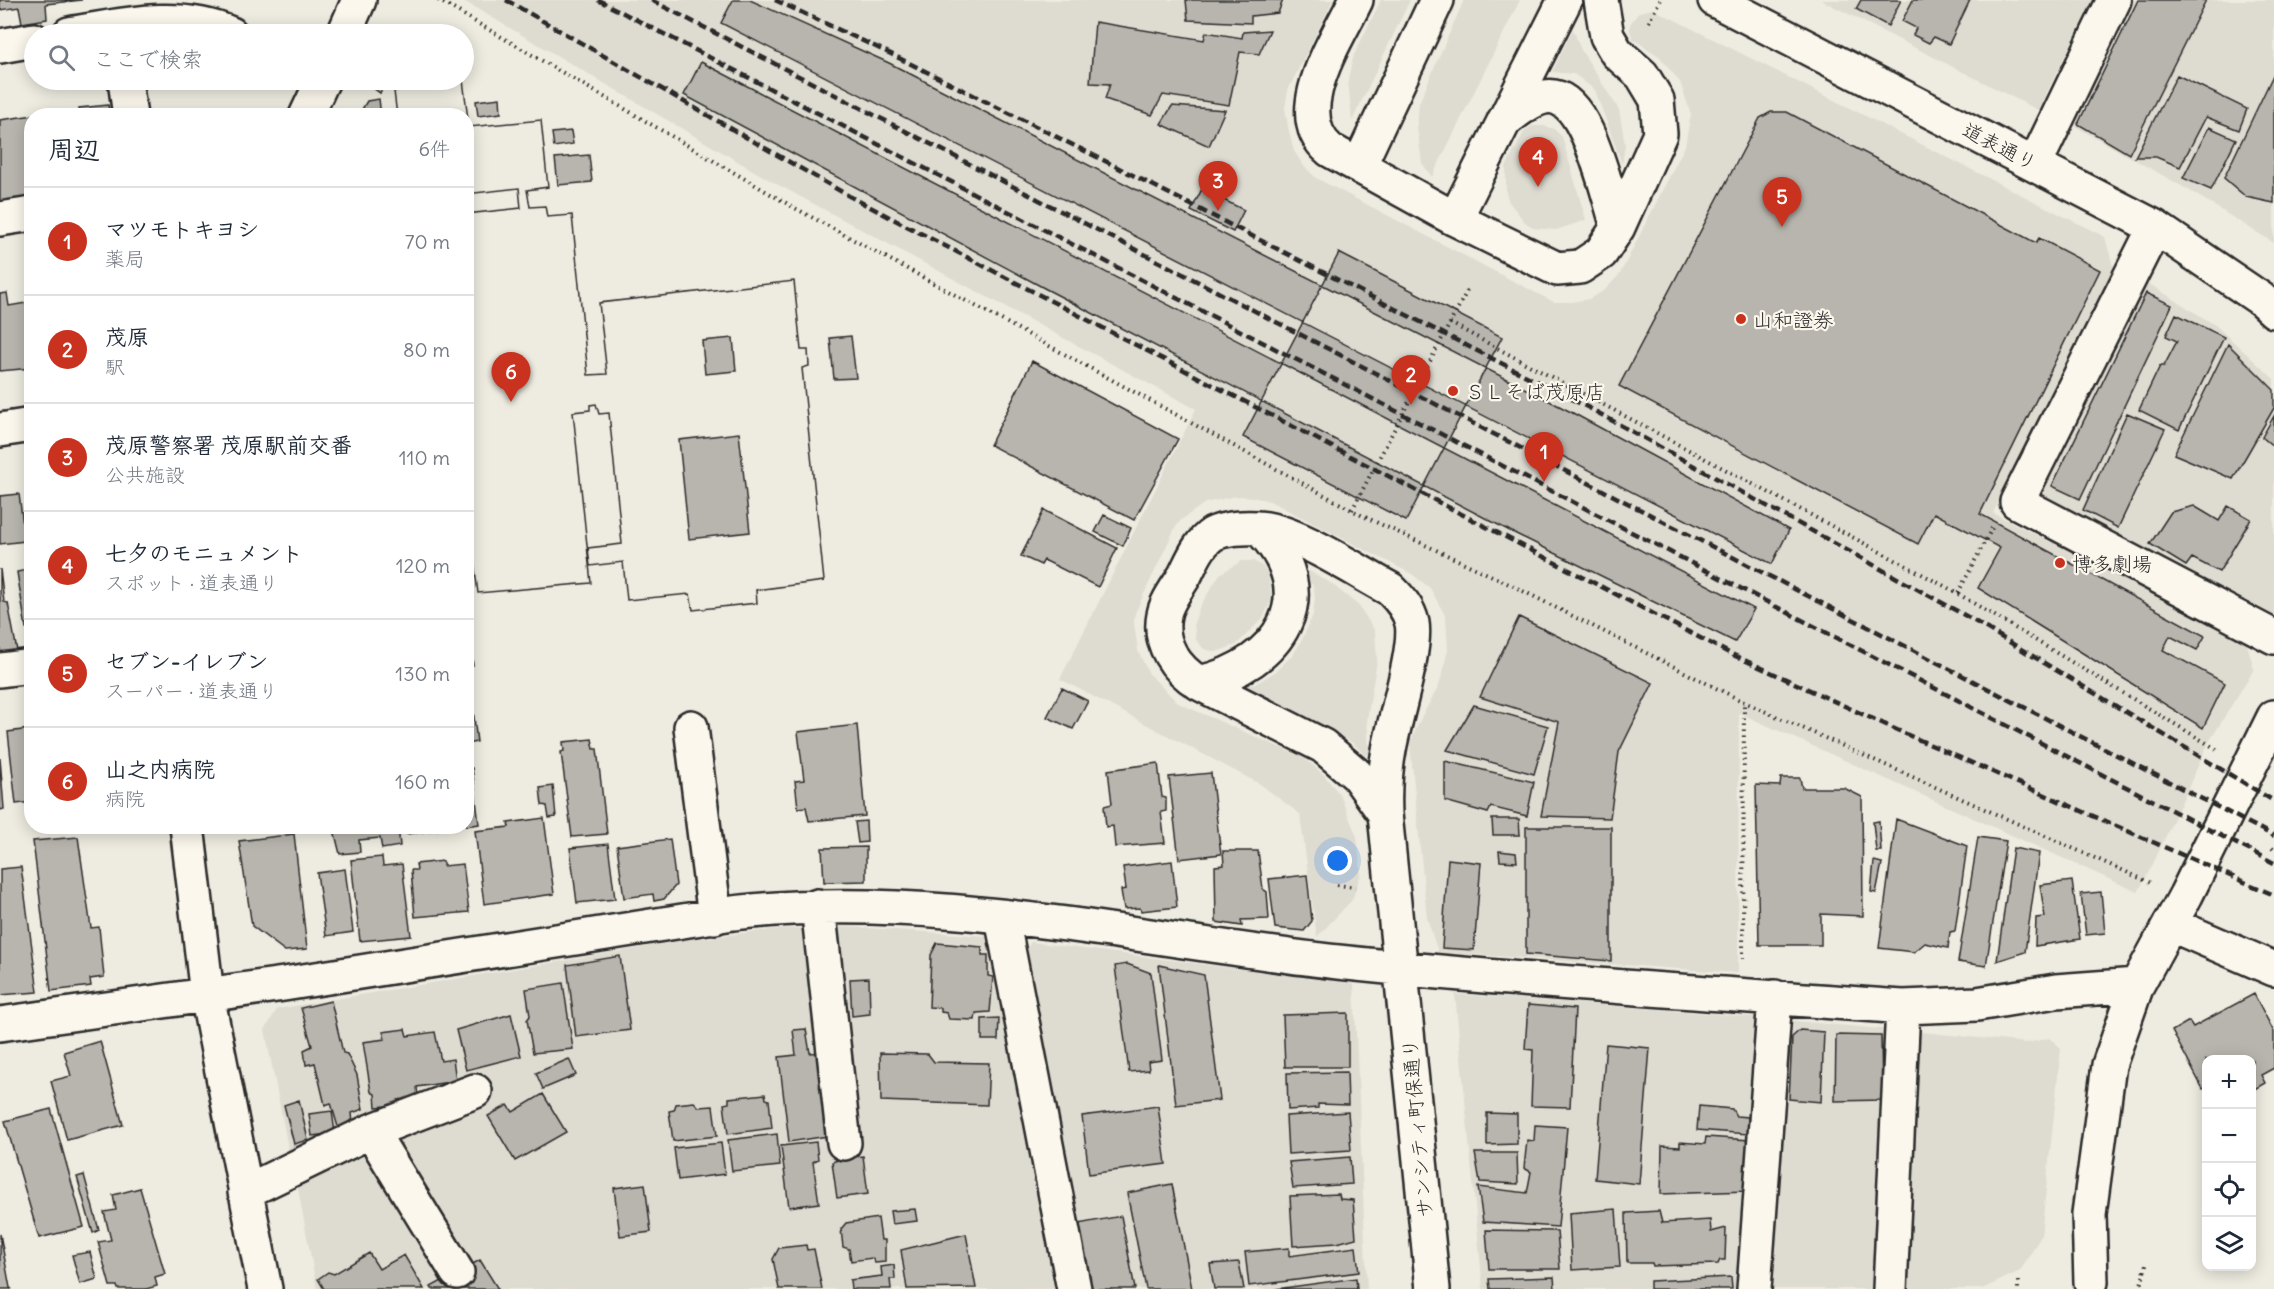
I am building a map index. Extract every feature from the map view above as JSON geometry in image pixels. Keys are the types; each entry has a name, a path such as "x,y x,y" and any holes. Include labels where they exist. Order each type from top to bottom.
{"street":[{"path":"348,24 359,0"},
{"path":"1356,0 1317,83 1312,101 1314,124 1319,141 1455,219 1557,269 1581,267 1601,253 1618,227 1660,134 1657,100 1642,75 1617,53 1607,36 1601,0"},
{"path":"1359,166 1437,0"},
{"path":"1455,219 1564,0"},
{"name":"道表通り","path":"1715,0 2155,227 2262,299 2274,311"},
{"path":"2035,164 2114,0"},
{"path":"118,20 187,21 197,24"},
{"path":"0,46 24,42"},
{"path":"127,90 129,108"},
{"path":"310,108 318,90"},
{"path":"1504,121 1522,106 1542,99 1556,97 1569,104 1583,125 1618,227"},
{"path":"0,219 24,215"},
{"path":"2155,227 2017,502 2274,637"},
{"path":"0,430 24,426"},
{"path":"1199,683 1219,678 1260,656 1273,642 1291,612 1291,589 1284,561 1275,544 1259,528 1232,529 1214,534 1199,548 1164,614 1163,636 1172,657 1183,673 1199,683 1323,746 1357,775 1385,814"},
{"name":"サンシティ町保通り","path":"1259,528 1286,534 1390,589 1403,602 1412,624 1412,644 1384,782 1385,814 1433,1289"},
{"path":"0,670 24,667"},
{"path":"2092,1286 2089,1214 2095,1152 2109,1065 2137,985 2186,895 2274,717"},
{"path":"691,728 715,917"},
{"path":"188,834 207,995 265,1289"},
{"path":"818,906 844,1143"},
{"path":"0,1024 207,995 784,907 818,906 918,909 1002,918 1339,962 1443,973 1903,1007 1977,1004 2056,991 2137,985"},
{"path":"1002,918 1074,1289"},
{"path":"2170,924 2274,969"},
{"path":"1754,1289 1759,996"},
{"path":"1890,1289 1903,1007"},
{"path":"245,1192 371,1131 475,1091"},
{"path":"371,1131 457,1272"}],"path":[{"path":"438,0 792,207 1352,510 1505,582 1744,702 2151,882 2186,895"},
{"path":"1649,22 1659,0"},
{"path":"1352,510 1468,289"},
{"path":"1450,323 1958,593 2220,751"},
{"path":"1958,593 1997,519"},
{"path":"1744,702 1759,996"},
{"path":"2140,1289 2147,1261"},
{"path":"2018,1281 2018,1289"}],"shaded area":[{"path":"462,0 1333,0 1288,90 1285,108 1288,127 1294,151 1303,165 1316,178 1554,302 1589,299 1605,290 1620,274 1685,146 1691,114 1680,82 1659,56 1633,39 1630,31 1630,24 1639,12 1653,9 2105,237 2114,270 1993,513 2246,641 2254,669 2209,742 2138,892 1739,713 1738,973 1438,952 1427,918 1410,743 1439,686 1448,650 1446,617 1430,588 1412,574 1270,501 1236,496 1205,503 1181,520 1175,528 1135,613 1134,624 1138,651 1149,674 1178,703 1304,758 1324,775 1340,795 1357,837 1361,873 1352,900 1317,937 1300,814 1260,784 1060,679 1196,409 773,182"},
{"path":"1381,0 1410,0 1352,121 1348,78 1354,55"},
{"path":"1464,0 1520,0 1432,177 1422,163 1417,127 1419,103"},
{"path":"1821,0 2093,0 2038,110"},
{"path":"2132,0 2274,0 2274,243 2187,189 2073,125"},
{"path":"1573,29 1581,50 1619,110 1625,145 1622,164 1595,90 1574,74 1552,72"},
{"path":"1532,126 1554,129 1562,137 1586,220 1556,230 1533,228 1524,221 1509,202 1506,193 1506,167 1524,132"},
{"path":"2146,282 2215,325 2274,379 2274,615 2039,496"},
{"path":"1242,561 1253,561 1262,566 1268,574 1272,599 1263,618 1236,645 1216,652 1204,649 1196,640 1194,623 1199,608 1220,574"},
{"path":"1309,571 1329,582 1359,606 1375,631 1377,660 1367,719 1369,753 1366,756 1353,743 1262,698 1243,685 1257,683 1275,672 1293,655 1302,640 1313,615 1315,599 1314,588 1306,576"},
{"path":"852,927 986,936 1001,954 1068,1289 317,1289 296,1179 381,1137 290,1158 265,1030 277,1009 687,940 778,929"},
{"path":"1031,942 1354,984 1367,1289 1087,1289 1021,958"},
{"path":"1455,994 1755,1017 1763,1029 1745,1289 1483,1289"},
{"path":"1794,1021 1892,1030 1881,1289 1765,1289 1783,1031"},
{"path":"1912,1031 2027,1043 2049,1038 2061,1048 2041,1236 2020,1271 1982,1289 1898,1289"}],"building":[{"path":"0,0 82,0 46,4 47,19 22,23 19,7 0,10"},
{"path":"733,0 750,0 889,63 1571,412 1789,530 1772,564 721,23"},
{"path":"1186,0 1283,0 1278,13 1251,16 1251,23 1188,20"},
{"path":"1861,0 1901,0 1888,26 1856,9"},
{"path":"1913,0 1970,0 1949,44 1934,37 1929,43 1913,35 1916,28 1902,21"},
{"path":"2138,0 2206,0 2129,154 2078,124"},
{"path":"1095,22 1204,40 1206,32 1242,38 1243,32 1270,30 1259,54 1240,52 1229,105 1163,95 1152,115 1105,99 1110,84 1090,83"},
{"path":"701,62 1754,609 1735,642 1510,531 1046,289 684,95"},
{"path":"2274,73 2274,203 2246,197 2224,178"},
{"path":"2177,75 2247,109 2239,130 2206,117 2180,167 2156,157 2135,157"},
{"path":"464,90 467,108 396,108 394,91"},
{"path":"464,90 467,108 396,108 394,91"},
{"path":"500,98 501,113 478,116 476,101"},
{"path":"379,99 380,108 363,108 367,101"},
{"path":"108,105 109,108 79,108"},
{"path":"1172,106 1225,110 1209,146 1161,124"},
{"path":"1771,112 1787,112 2036,243 2039,238 2100,270 1980,514 2205,636 2197,650 2170,636 2163,650 2225,683 2203,728 1978,588 2000,548 1934,513 1918,544 1619,386 1760,118"},
{"path":"24,116 24,200 0,204 0,120"},
{"path":"541,120 548,187 527,190 530,207 545,206 547,217 572,215 588,375 607,374 599,303 794,281 801,350 808,350 809,366 802,368 824,581 756,590 757,603 693,610 690,594 627,600 623,562 590,566 588,548 622,544 609,413 599,414 596,404 590,405 590,410 573,412 591,583 478,593 474,563 474,213 521,208 519,188 474,193 474,127","holes":["733,338 736,371 705,374 702,341","739,433 750,532 689,539 679,440"]},
{"path":"541,120 548,187 527,190 530,207 545,206 547,217 572,215 588,375 607,374 599,303 794,281 801,350 808,350 809,366 802,368 824,581 756,590 757,603 693,610 690,594 627,600 623,562 590,566 588,548 622,544 609,413 599,414 596,404 590,405 590,410 573,412 591,583 478,593 474,563 474,213 521,208 519,188 474,193 474,127"},
{"path":"2209,127 2236,139 2211,190 2183,178"},
{"path":"571,131 573,144 554,147 552,133"},
{"path":"589,155 592,182 558,185 555,158"},
{"path":"1202,189 1244,210 1233,232 1191,211"},
{"path":"1339,253 1502,337 1406,521 1243,437"},
{"path":"7,293 9,306 24,303 24,369 0,371 0,294"},
{"path":"2146,293 2172,305 2080,499 2052,486"},
{"path":"2176,314 2224,337 2179,430 2139,410 2160,366 2164,366 2177,341 2166,336"},
{"path":"851,336 856,378 834,379 830,338"},
{"path":"2228,344 2274,390 2274,408 2233,479 2174,454"},
{"path":"1032,361 1178,439 1134,520 990,445"},
{"path":"2127,413 2165,429 2118,528 2083,510"},
{"path":"2274,416 2274,447 2262,437"},
{"path":"19,494 24,541 0,544 0,496"},
{"path":"2194,506 2219,521 2228,506 2251,519 2219,572 2192,558 2186,566 2150,544 2171,512"},
{"path":"1044,510 1117,548 1098,587 1044,560 1041,565 1021,556"},
{"path":"1104,515 1131,528 1123,546 1095,532"},
{"path":"0,569 4,602 8,603 17,651 0,653"},
{"path":"24,571 24,616 17,572"},
{"path":"1519,617 1653,683 1619,752 1610,818 1541,816 1559,722 1480,697"},
{"path":"1062,688 1088,701 1073,729 1047,717"},
{"path":"1474,705 1548,726 1534,774 1447,750"},
{"path":"474,718 477,742 474,743"},
{"path":"857,725 865,816 809,821 806,807 798,808 795,781 804,780 798,732"},
{"path":"24,730 24,803 16,804 8,732"},
{"path":"592,739 594,749 597,749 607,834 572,837 561,752 564,751 563,742"},
{"path":"0,758 4,809 0,810"},
{"path":"1445,761 1534,782 1527,816 1491,807 1488,813 1445,801"},
{"path":"1158,763 1162,797 1166,798 1166,811 1161,812 1165,843 1115,847 1113,826 1106,827 1104,806 1112,804 1108,770"},
{"path":"1211,773 1221,854 1179,859 1169,777"},
{"path":"1781,778 1800,778 1802,788 1844,788 1862,797 1863,916 1821,914 1821,945 1759,945 1756,785 1780,786"},
{"path":"474,784 479,824 474,825"},
{"path":"553,786 556,817 549,818 547,806 542,805 540,788"},
{"path":"544,818 554,894 484,904 475,831 509,827 508,823"},
{"path":"1492,819 1519,819 1520,835 1493,835"},
{"path":"1896,819 1967,846 1955,931 1950,932 1948,948 1925,943 1914,952 1879,948"},
{"path":"866,821 867,842 858,843 855,822"},
{"path":"1879,821 1881,851 1876,851 1873,822"},
{"path":"1526,827 1611,827 1611,961 1526,954"},
{"path":"294,834 307,949 285,951 252,926 239,841"},
{"path":"335,834 399,834 400,846 382,849 380,838 359,840 360,852 340,854"},
{"path":"78,837 91,928 99,927 104,977 90,979 91,986 51,991 33,841"},
{"path":"1978,837 2006,841 1986,966 1958,962"},
{"path":"670,839 676,885 664,899 654,901 653,894 624,898 617,846"},
{"path":"608,844 615,899 577,903 570,848"},
{"path":"866,847 866,881 824,882 822,848"},
{"path":"2013,848 2039,853 2025,952 1997,961"},
{"path":"1223,851 1258,851 1263,889 1267,892 1269,919 1241,920 1242,926 1216,922 1215,866 1224,865"},
{"path":"1499,851 1516,853 1517,862 1500,861"},
{"path":"382,857 383,866 402,864 411,936 360,941 351,860"},
{"path":"1448,859 1481,863 1474,950 1442,948"},
{"path":"443,861 443,866 463,864 469,912 415,917 411,870 417,870 416,864"},
{"path":"1172,861 1177,907 1141,911 1140,908 1124,909 1121,890 1126,889 1123,867"},
{"path":"1874,861 1882,863 1876,893 1871,892"},
{"path":"21,867 38,992 0,995 0,869"},
{"path":"345,869 353,932 326,936 317,873"},
{"path":"1307,875 1312,921 1304,931 1275,928 1269,879"},
{"path":"2072,881 2080,939 2035,946 2036,918 2045,917 2040,885"},
{"path":"2101,892 2105,933 2086,935 2081,894"},
{"path":"937,943 982,947 982,955 988,955 988,976 993,977 990,1012 976,1013 975,1020 949,1019 947,1013 941,1012 941,1008 929,1007 931,955"},
{"path":"620,956 630,1030 576,1037 567,965"},
{"path":"1127,964 1151,973 1162,1060 1148,1062 1149,1070 1129,1072 1115,966"},
{"path":"1159,965 1204,975 1220,1100 1176,1105"},
{"path":"869,978 870,1014 852,1016 850,979"},
{"path":"563,983 573,1049 533,1053 527,1020 530,1016 526,989"},
{"path":"2254,994 2274,1032 2274,1068 2261,1075 2265,1083 2256,1088 2256,1055 2202,1055 2202,1087 2172,1031 2189,1021 2193,1027"},
{"path":"331,1001 343,1053 347,1054 357,1075 363,1109 352,1113 353,1123 338,1127 331,1103 325,1105 315,1063 306,1065 304,1050 312,1046 301,1008"},
{"path":"1528,1005 1575,1009 1570,1107 1531,1106 1533,1050 1525,1049"},
{"path":"1348,1013 1348,1067 1285,1067 1283,1015"},
{"path":"511,1014 521,1056 466,1070 456,1030"},
{"path":"999,1018 998,1040 982,1040 982,1019"},
{"path":"405,1029 407,1036 435,1032 441,1061 453,1059 456,1081 417,1087 418,1097 398,1100 398,1105 376,1107 375,1094 371,1092 363,1042 385,1039 383,1032"},
{"path":"806,1029 810,1053 824,1052 834,1135 789,1142 779,1057 796,1055 793,1030"},
{"path":"1800,1030 1824,1032 1821,1102 1789,1099 1792,1037"},
{"path":"1836,1035 1881,1036 1882,1100 1835,1101"},
{"path":"100,1041 123,1125 67,1140 51,1081 71,1076 64,1052"},
{"path":"1606,1044 1650,1048 1639,1184 1595,1179"},
{"path":"880,1053 928,1054 934,1062 989,1063 987,1105 881,1101"},
{"path":"569,1059 576,1075 543,1089 536,1073"},
{"path":"1347,1072 1348,1105 1318,1104 1318,1108 1288,1110 1287,1073"},
{"path":"543,1094 566,1132 515,1161 488,1116 508,1105 513,1112"},
{"path":"765,1094 766,1099 769,1100 772,1128 728,1134 724,1104 729,1103 729,1098"},
{"path":"299,1100 308,1140 294,1144 284,1105"},
{"path":"694,1102 699,1107 713,1106 717,1136 673,1141 669,1111 674,1110 676,1104"},
{"path":"1158,1106 1166,1164 1089,1174 1082,1116"},
{"path":"1699,1106 1732,1109 1736,1116 1748,1117 1748,1134 1697,1130"},
{"path":"51,1109 84,1227 39,1238 5,1121"},
{"path":"332,1111 335,1133 312,1136 309,1114"},
{"path":"1348,1112 1351,1150 1288,1154 1286,1116"},
{"path":"1487,1113 1517,1114 1517,1144 1487,1145"},
{"path":"1535,1125 1567,1127 1558,1227 1483,1222 1478,1187 1527,1193 1531,1172 1524,1168 1527,1140 1534,1141"},
{"path":"777,1134 780,1166 732,1171 728,1140"},
{"path":"1706,1137 1750,1140 1748,1191 1661,1194 1662,1146 1680,1147 1680,1142 1705,1144"},
{"path":"816,1142 818,1159 813,1162 819,1203 789,1207 781,1146"},
{"path":"721,1143 725,1174 678,1180 674,1148"},
{"path":"853,1152 854,1157 863,1156 868,1194 837,1198 832,1162 841,1159 840,1154"},
{"path":"1475,1153 1517,1153 1518,1184 1480,1182"},
{"path":"1350,1157 1352,1184 1293,1188 1289,1162"},
{"path":"84,1175 99,1230 93,1233 77,1177"},
{"path":"645,1184 651,1232 620,1236 614,1188"},
{"path":"1172,1184 1192,1289 1146,1289 1127,1193"},
{"path":"140,1188 165,1274 155,1277 157,1286 146,1289 118,1289 117,1286 110,1286 98,1242 111,1240 104,1212 116,1210 113,1195"},
{"path":"1339,1194 1340,1199 1353,1200 1356,1238 1337,1243 1293,1246 1290,1196"},
{"path":"915,1209 917,1221 892,1224 890,1211"},
{"path":"1616,1209 1620,1267 1572,1270 1569,1213"},
{"path":"1659,1211 1662,1223 1710,1220 1711,1232 1726,1228 1725,1260 1720,1260 1718,1264 1653,1266 1652,1263 1627,1263 1626,1213"},
{"path":"1121,1216 1135,1289 1092,1289 1078,1224"},
{"path":"878,1218 881,1240 885,1240 885,1262 875,1263 872,1258 851,1261 849,1249 843,1247 841,1229 846,1223"},
{"path":"1486,1230 1557,1231 1560,1269 1489,1269"},
{"path":"0,1234 10,1288 12,1289 0,1289"},
{"path":"966,1234 976,1288 907,1289 901,1250"},
{"path":"806,1245 807,1250 814,1249 822,1289 779,1289 773,1259 779,1248"},
{"path":"1356,1247 1359,1272 1249,1286 1245,1252 1289,1248 1289,1256"},
{"path":"90,1252 97,1279 80,1284 72,1255"},
{"path":"369,1253 379,1269 404,1255 424,1289 324,1289 318,1279 328,1272 334,1274"},
{"path":"480,1260 498,1289 432,1289 431,1287"},
{"path":"1239,1262 1244,1289 1214,1289 1210,1264"},
{"path":"894,1265 895,1279 890,1279 891,1289 851,1289 850,1280 882,1276 881,1267"},
{"path":"1554,1277 1555,1289 1490,1289 1489,1279"},
{"path":"1731,1277 1732,1289 1650,1289 1650,1281"},
{"path":"1356,1278 1357,1289 1276,1289"}],"railway":[{"path":"506,0 849,196 1729,653 1908,735 2274,895"},
{"path":"598,0 2274,863"},
{"path":"651,0 2274,836"},
{"path":"775,0 891,54 1113,165 1593,410 1966,616 2274,801"}],"place":[{"name":"七夕のモニュメント","path":"1538,187"},
{"name":"茂原警察署 茂原駅前交番","path":"1218,211"},
{"name":"セブン-イレブン","path":"1782,227"},
{"name":"山和證券","path":"1741,319"},
{"name":"ＳＬそば茂原店","path":"1453,391"},
{"name":"山之内病院","path":"511,402"},
{"name":"茂原","path":"1411,405"},
{"name":"マツモトキヨシ","path":"1544,482"},
{"name":"博多劇場","path":"2060,563"}]}
